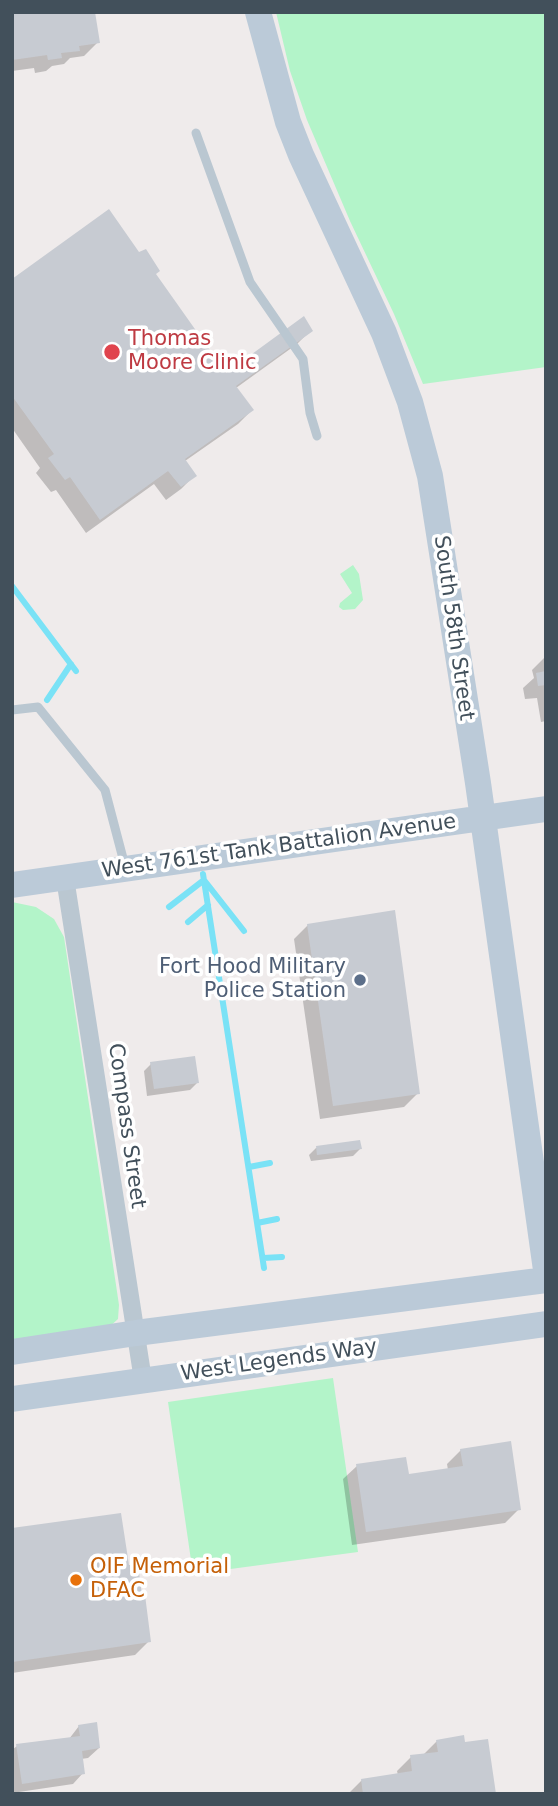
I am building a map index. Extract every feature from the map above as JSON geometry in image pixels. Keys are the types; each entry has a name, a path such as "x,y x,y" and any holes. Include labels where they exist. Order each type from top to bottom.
{"street":[{"name":"South 58th Street","path":"258,12 288,122 300,155 384,333 410,402 430,476 546,1270"},
{"name":"West 761st Tank Battalion Avenue","path":"12,885 546,809"},
{"name":"Compass Street","path":"65,878 143,1380"},
{"path":"12,1352 136,1333 546,1280"},
{"name":"West Legends Way","path":"12,1399 546,1324"}],"lane":[{"path":"196,133 250,282 303,359 310,414 317,436"},
{"path":"12,710 38,707 105,790 126,869"}],"green space":[{"path":"276,12 546,12 546,367 423,384 307,120 290,71"},
{"path":"353,565 359,574 363,600 355,609 343,610 339,607 340,603 352,593 340,574"},
{"path":"12,902 36,907 54,919 64,937 119,1305 118,1319 107,1329 12,1344"},
{"path":"333,1378 358,1552 193,1574 168,1402"}],"building":[{"path":"12,12 95,12 100,43 79,46 80,51 61,53 62,58 48,60 47,55 12,60"},
{"name":"Thomas Moore Clinic","path":"109,209 139,252 146,249 160,271 156,274 226,373 304,316 313,331 236,386 254,410 185,459 197,476 181,487 168,471 100,520 70,477 65,480 48,458 54,454 12,396 12,279"},
{"path":"546,671 546,685 538,686 536,673"},
{"name":"Fort Hood Military Police Station","path":"395,910 420,1094 333,1106 307,924"},
{"path":"195,1056 199,1083 154,1089 150,1062"},
{"path":"360,1140 362,1149 317,1155 316,1146"},
{"path":"511,1441 521,1510 366,1532 356,1464 406,1457 409,1474 463,1466 460,1449"},
{"name":"OIF Memorial DFAC","path":"121,1513 129,1565 138,1565 142,1595 145,1595 151,1642 12,1662 12,1528"},
{"path":"97,1722 100,1748 82,1751 85,1774 22,1784 16,1744 80,1736 78,1725"},
{"path":"464,1735 465,1742 488,1739 496,1794 363,1794 361,1779 412,1771 410,1755 438,1752 436,1740"}],"waterway":[{"path":"12,586 76,671"},
{"path":"47,700 71,664"},
{"path":"203,874 264,1268"},
{"path":"169,907 204,880 244,931"},
{"path":"188,922 208,905"},
{"path":"249,1167 270,1163"},
{"path":"257,1223 277,1219"},
{"path":"263,1258 282,1257"}],"place":[{"name":"Thomas Moore Clinic","path":"112,352"},
{"name":"Fort Hood Military Police Station","path":"360,980"},
{"name":"OIF Memorial DFAC","path":"76,1580"}]}
